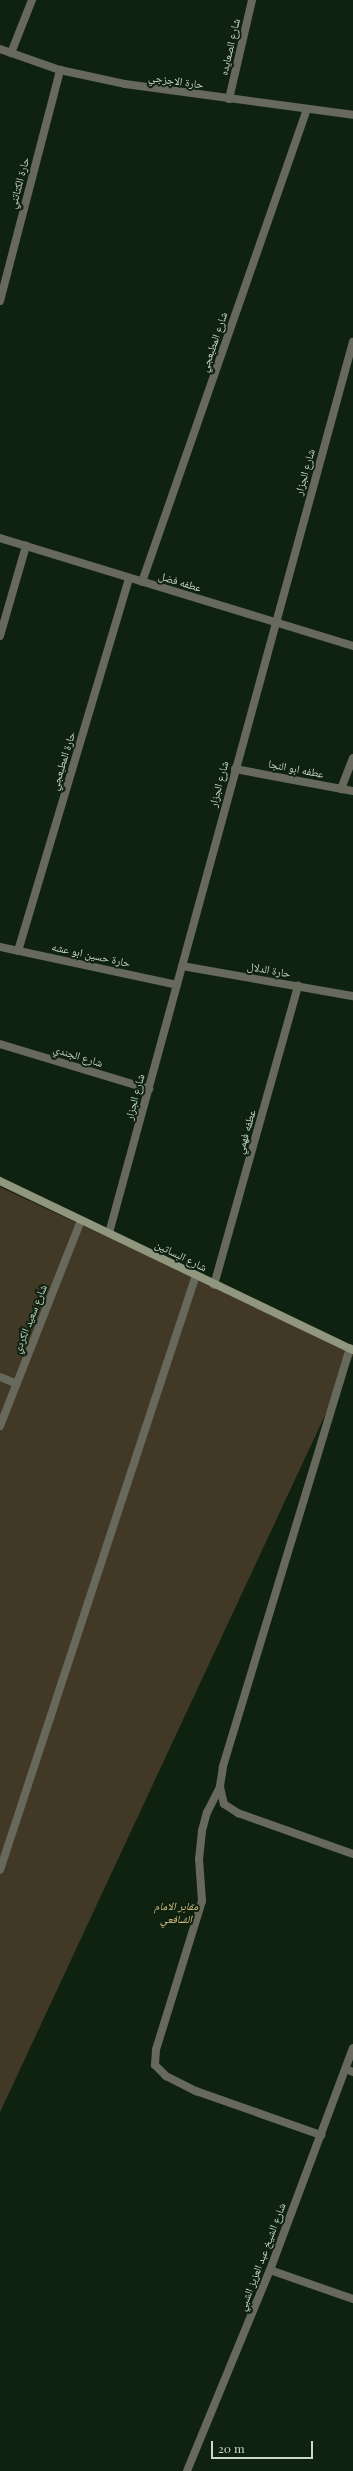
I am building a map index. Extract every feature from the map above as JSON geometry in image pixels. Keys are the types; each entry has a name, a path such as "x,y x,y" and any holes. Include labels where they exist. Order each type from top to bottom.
{"street":[{"path":"11,53 32,0"},
{"name":"شارع الصعايده","path":"229,99 252,0"},
{"name":"حارة الاجزجي","path":"0,49 60,70 126,84 353,115"},
{"name":"حارة الكتاتني","path":"0,301 60,70"},
{"name":"شارع المطبعجي","path":"142,582 307,109"},
{"name":"شارع الجزار","path":"109,1233 353,342"},
{"name":"عطفه فضل","path":"0,538 353,646"},
{"path":"0,636 26,546"},
{"name":"حارة المطبعجي","path":"18,951 129,578"},
{"path":"341,789 353,758"},
{"name":"عطفه ابو النجا","path":"235,769 353,791"},
{"name":"حارة حسين ابو عشه","path":"0,947 176,985"},
{"name":"حارة الدلال","path":"182,966 353,996"},
{"name":"عطفه فهمي","path":"214,1285 298,986"},
{"name":"شارع الجندي","path":"0,1044 149,1089"},
{"name":"شارع البساتين","path":"0,1181 214,1285 351,1349"},
{"name":"شارع سعيد الكردي","path":"0,1426 81,1220"},
{"path":"0,1870 196,1275"},
{"path":"321,2135 196,2091 166,2076 155,2065 156,2050 202,1901 199,1859 202,1831 207,1812 220,1787 223,1767 351,1349"},
{"path":"0,1377 16,1384"},
{"path":"220,1787 224,1804 238,1813 353,1854"},
{"name":"شارع الشيخ عبد العزيز الشبي","path":"187,2471 270,2270 321,2135 349,2070 353,2048"},
{"path":"270,2270 353,2299"}],"green space":[{"path":"0,1187 353,1352 353,1355 0,2112"}],"park label":[{"name":"مقابر الامام الشافعي","path":"176,1913"}]}
